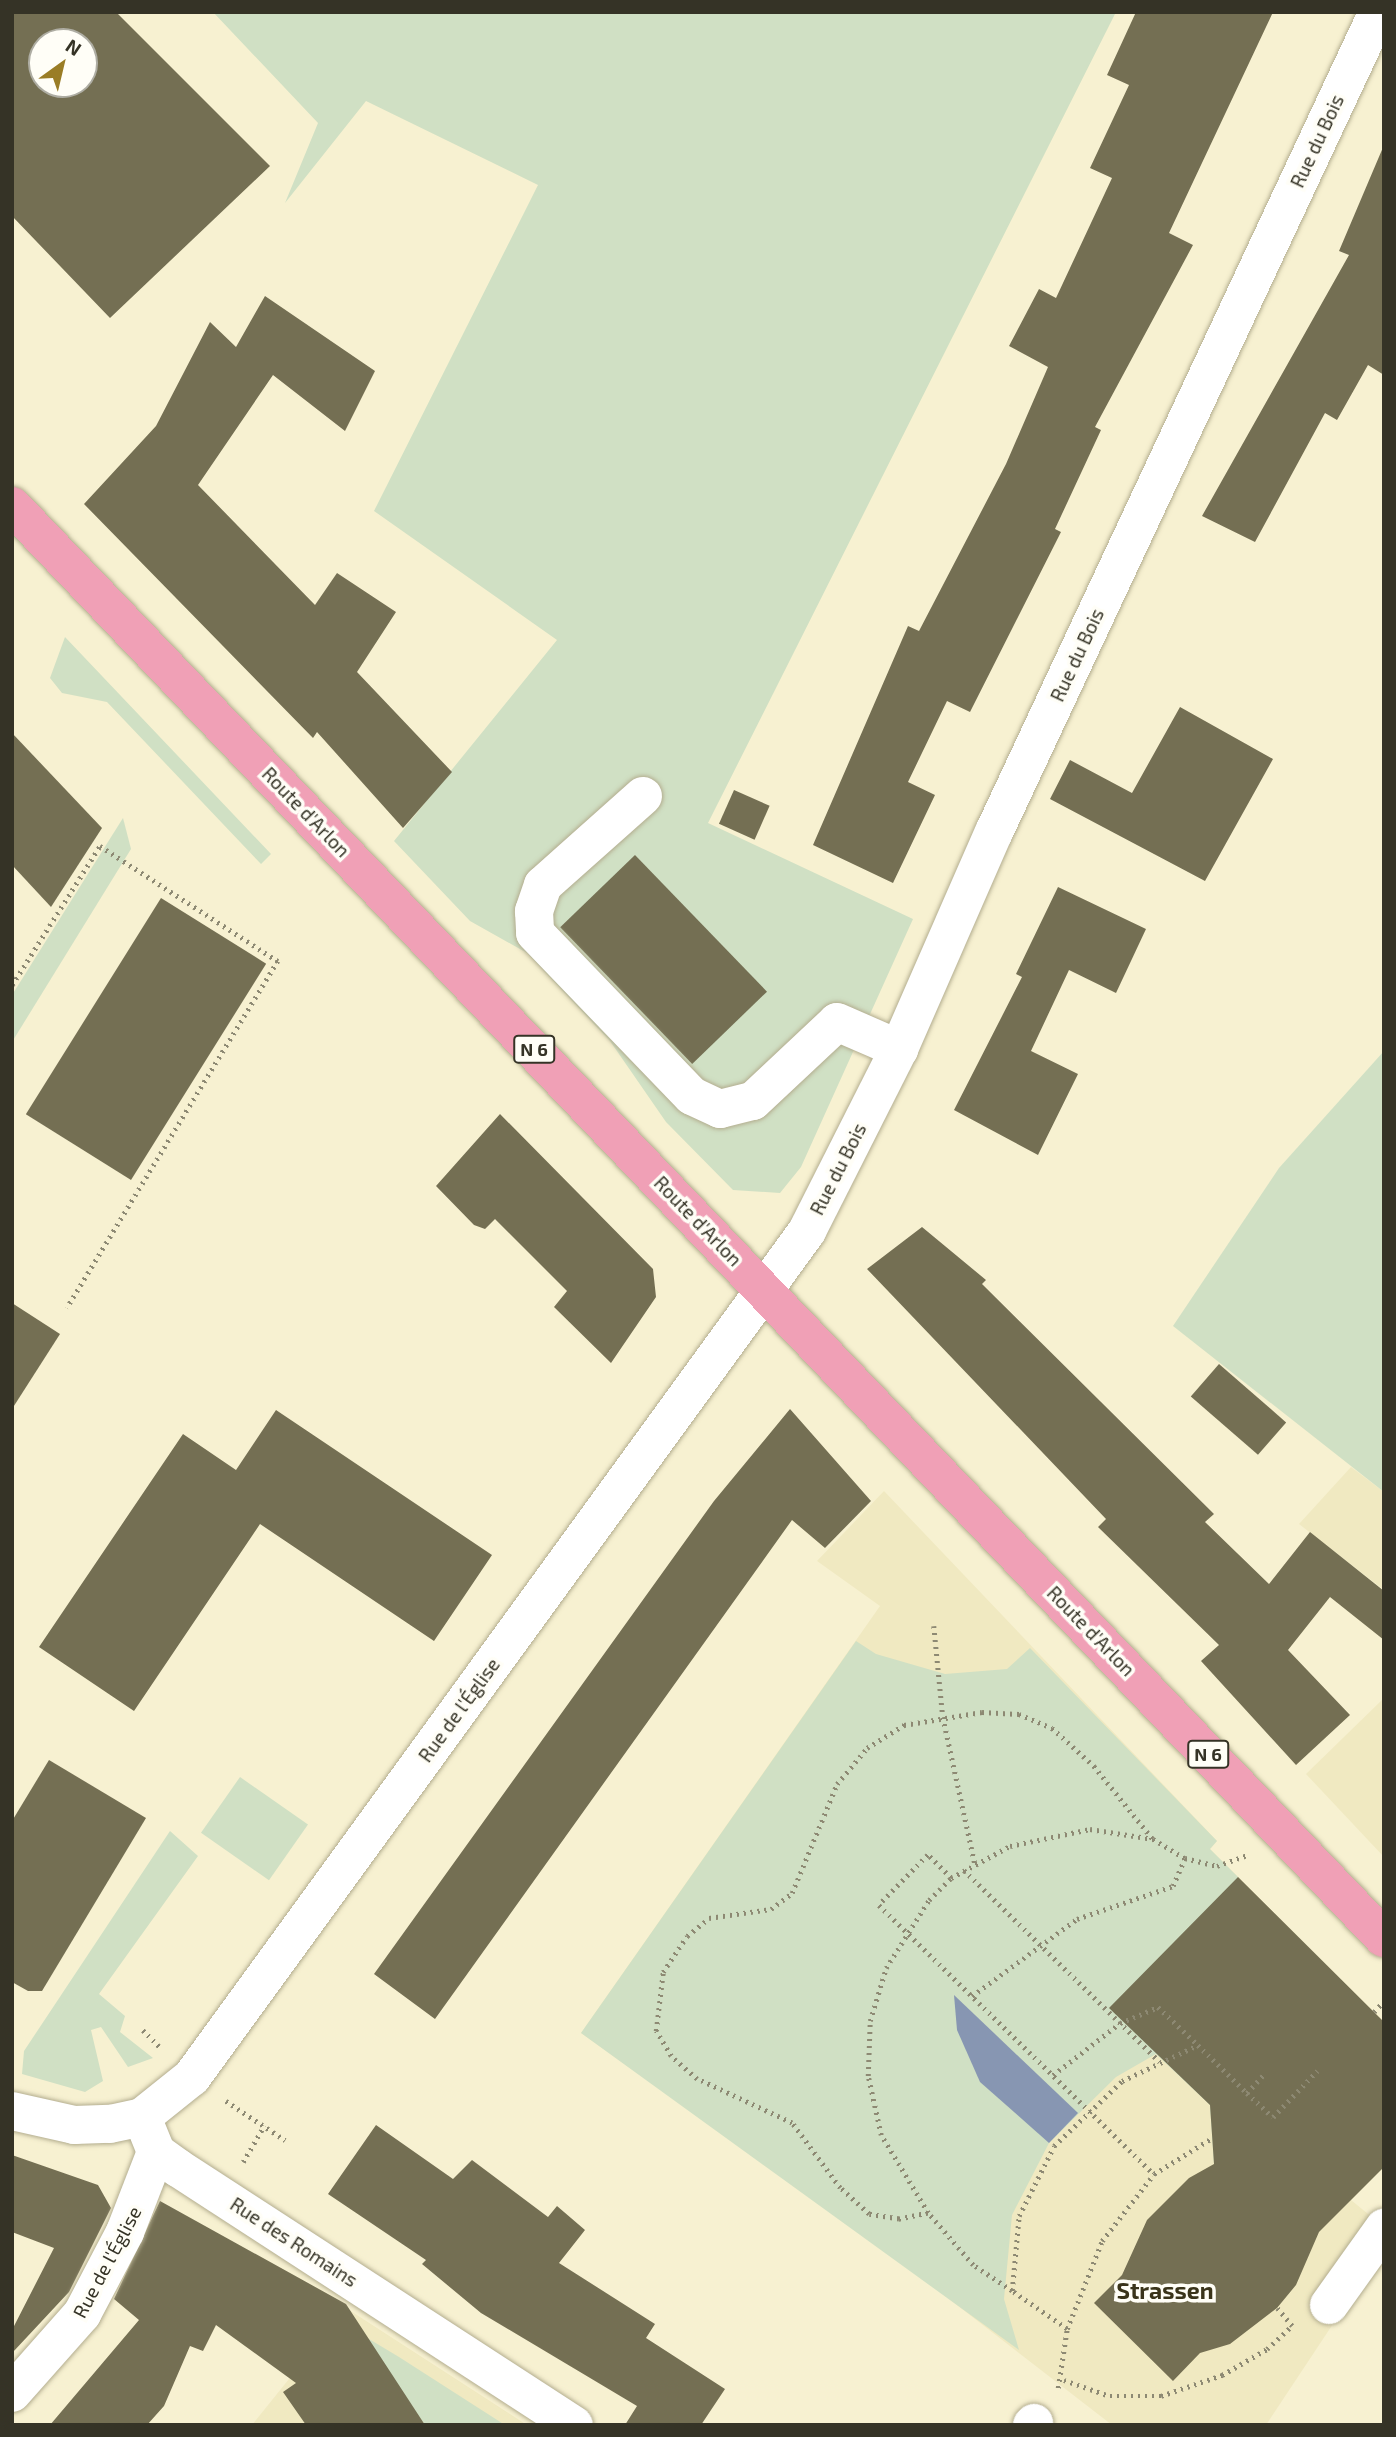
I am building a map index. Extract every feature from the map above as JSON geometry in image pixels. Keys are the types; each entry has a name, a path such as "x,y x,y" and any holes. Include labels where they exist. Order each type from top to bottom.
{"main road":[{"name":"Route d'Arlon","path":"12,506 1384,1938"}],"street":[{"name":"Rue du Bois","path":"766,1292 807,1231 899,1049 993,832 1378,12"},
{"path":"643,796 543,884 534,911 536,933 692,1096 720,1109 753,1101 837,1022 899,1049"},
{"name":"Rue de l'Église","path":"142,2117 192,2077 766,1292"},
{"path":"12,2112 74,2125 142,2117 156,2152"},
{"name":"Rue de l'Église","path":"12,2393 82,2314 131,2220 156,2152"},
{"name":"Rue des Romains","path":"156,2152 574,2425"},
{"path":"1329,2305 1384,2228"}],"path":[{"path":"12,985 100,846 278,961 67,1308"},
{"path":"934,1626 943,1717 975,1864"},
{"path":"928,2213 899,2219 869,2214 840,2188 792,2123 696,2079 671,2056 656,2031 654,2006 663,1972 687,1936 709,1918 771,1909 792,1894 836,1784 867,1748 904,1725 943,1717 1019,1714 1052,1728 1094,1766 1153,1839 1185,1858 1217,1866 1251,1854 1283,1832"},
{"path":"1067,2329 973,2265 928,2213 881,2135 868,2076 870,2021 906,1932 951,1878 975,1864 1048,1834 1090,1829 1153,1839"},
{"path":"951,1878 928,1855 879,1905 1154,2174"},
{"path":"972,1996 1039,1944 1103,1907 1173,1886 1185,1858"},
{"path":"964,1870 1160,2062"},
{"path":"1374,2012 1384,2001"},
{"path":"1053,2075 1120,2023 1158,2007 1273,2117 1317,2071"},
{"path":"1012,2291 1019,2216 1031,2183 1054,2146 1122,2081 1198,2045"},
{"path":"1247,2093 1265,2073"},
{"path":"1033,2424 1064,2380 1067,2329 1102,2241 1154,2174 1212,2138"},
{"path":"1064,2380 1110,2396 1161,2396 1222,2375 1267,2349 1292,2326 1277,2308"}],"shaded area":[{"path":"1351,1467 1384,1492 1384,1590 1299,1524"},
{"path":"884,1491 1217,1841 1210,1849 1384,2022 1384,2166 1351,2200 1384,2227 1384,2247 1266,2425 1112,2425 882,2247 581,2033 880,1606 817,1561"},
{"path":"1384,1698 1384,1857 1306,1774"},
{"path":"346,2308 527,2425 252,2425"}],"green space":[{"path":"213,12 1116,12 708,823 913,919 801,1167 780,1193 733,1190 666,1122 610,1041 527,953 470,921 394,841 557,640 374,511 538,185 366,101 285,203 318,123"},
{"path":"65,637 271,854 261,864 107,702 62,693 50,678"},
{"path":"123,818 131,849 12,1042 12,995"},
{"path":"1384,1051 1384,1492 1173,1326 1279,1168"},
{"path":"856,1641 876,1654 945,1674 1007,1669 1030,1648 1217,1841 1210,1849 1238,1877 1275,2029 1215,2179 1210,2105 1156,2054 1116,2077 1049,2143 1012,2215 1004,2299 1019,2350 581,2033"},
{"path":"240,1777 308,1825 269,1880 201,1833"},
{"path":"170,1831 198,1856 99,1994 125,2016 120,2032 153,2058 128,2067 101,2027 91,2030 103,2081 85,2092 22,2074 24,2051"},
{"path":"364,2336 399,2357 505,2425 425,2425"}],"water":[{"path":"954,1995 1078,2113 1049,2143 980,2082 957,2030"}],"building":[{"path":"12,12 116,12 270,166 110,318 12,216"},
{"path":"1136,12 1273,12 1169,233 1193,245 1095,427 1101,430 1055,529 1061,532 970,712 947,701 908,782 935,795 893,883 813,845 908,626 919,631 1006,464 1048,367 1009,346 1039,289 1056,298 1112,178 1090,168 1129,85 1107,75"},
{"path":"1384,145 1384,375 1368,365 1337,420 1325,413 1255,542 1202,516 1349,255 1339,251"},
{"path":"265,296 375,371 345,431 273,375 198,485 315,605 337,573 396,612 357,672 452,772 403,828 317,732 313,738 84,504 156,426 210,322 236,347"},
{"path":"1180,707 1273,759 1205,881 1050,799 1070,760 1132,793"},
{"path":"12,733 102,828 51,907 12,865"},
{"path":"734,790 770,806 755,840 719,824"},
{"path":"635,855 767,992 692,1064 560,927"},
{"path":"1058,887 1146,929 1116,993 1069,970 1031,1051 1078,1074 1038,1155 954,1110 1022,977 1016,974"},
{"path":"161,898 266,964 131,1180 26,1114"},
{"path":"500,1114 653,1269 656,1297 611,1363 554,1307 567,1291 495,1219 485,1229 474,1225 436,1186"},
{"path":"922,1227 986,1280 982,1284 1214,1514 1205,1522 1269,1584 1310,1532 1384,1591 1384,1640 1330,1597 1288,1650 1350,1715 1296,1765 1201,1661 1219,1645 1098,1527 1106,1519 867,1269"},
{"path":"12,1303 60,1334 12,1409"},
{"path":"1219,1364 1286,1422 1258,1455 1191,1396"},
{"path":"790,1409 871,1501 825,1548 792,1520 435,2019 374,1974 714,1501"},
{"path":"276,1410 492,1555 434,1641 260,1524 134,1711 39,1647 183,1434 236,1470"},
{"path":"49,1760 146,1818 42,1991 28,1991 12,1982 12,1821"},
{"path":"1238,1877 1384,2022 1384,2167 1319,2232 1296,2285 1277,2308 1230,2344 1200,2353 1173,2381 1094,2303 1122,2275 1147,2220 1189,2178 1214,2164 1210,2105 1109,2008"},
{"path":"376,2125 453,2179 472,2160 548,2217 557,2206 585,2230 559,2263 655,2324 646,2338 725,2389 701,2425 625,2425 637,2406 481,2313 422,2264 426,2260 328,2194"},
{"path":"12,2155 98,2185 111,2208 69,2292 13,2352 12,2330 54,2248 12,2232"},
{"path":"160,2201 346,2304 425,2425 306,2425 283,2392 296,2383 216,2325 203,2351 190,2346 164,2406 147,2425 50,2425 139,2320 114,2299"}],"district":[{"name":"Strassen","path":"1165,2290"}]}
